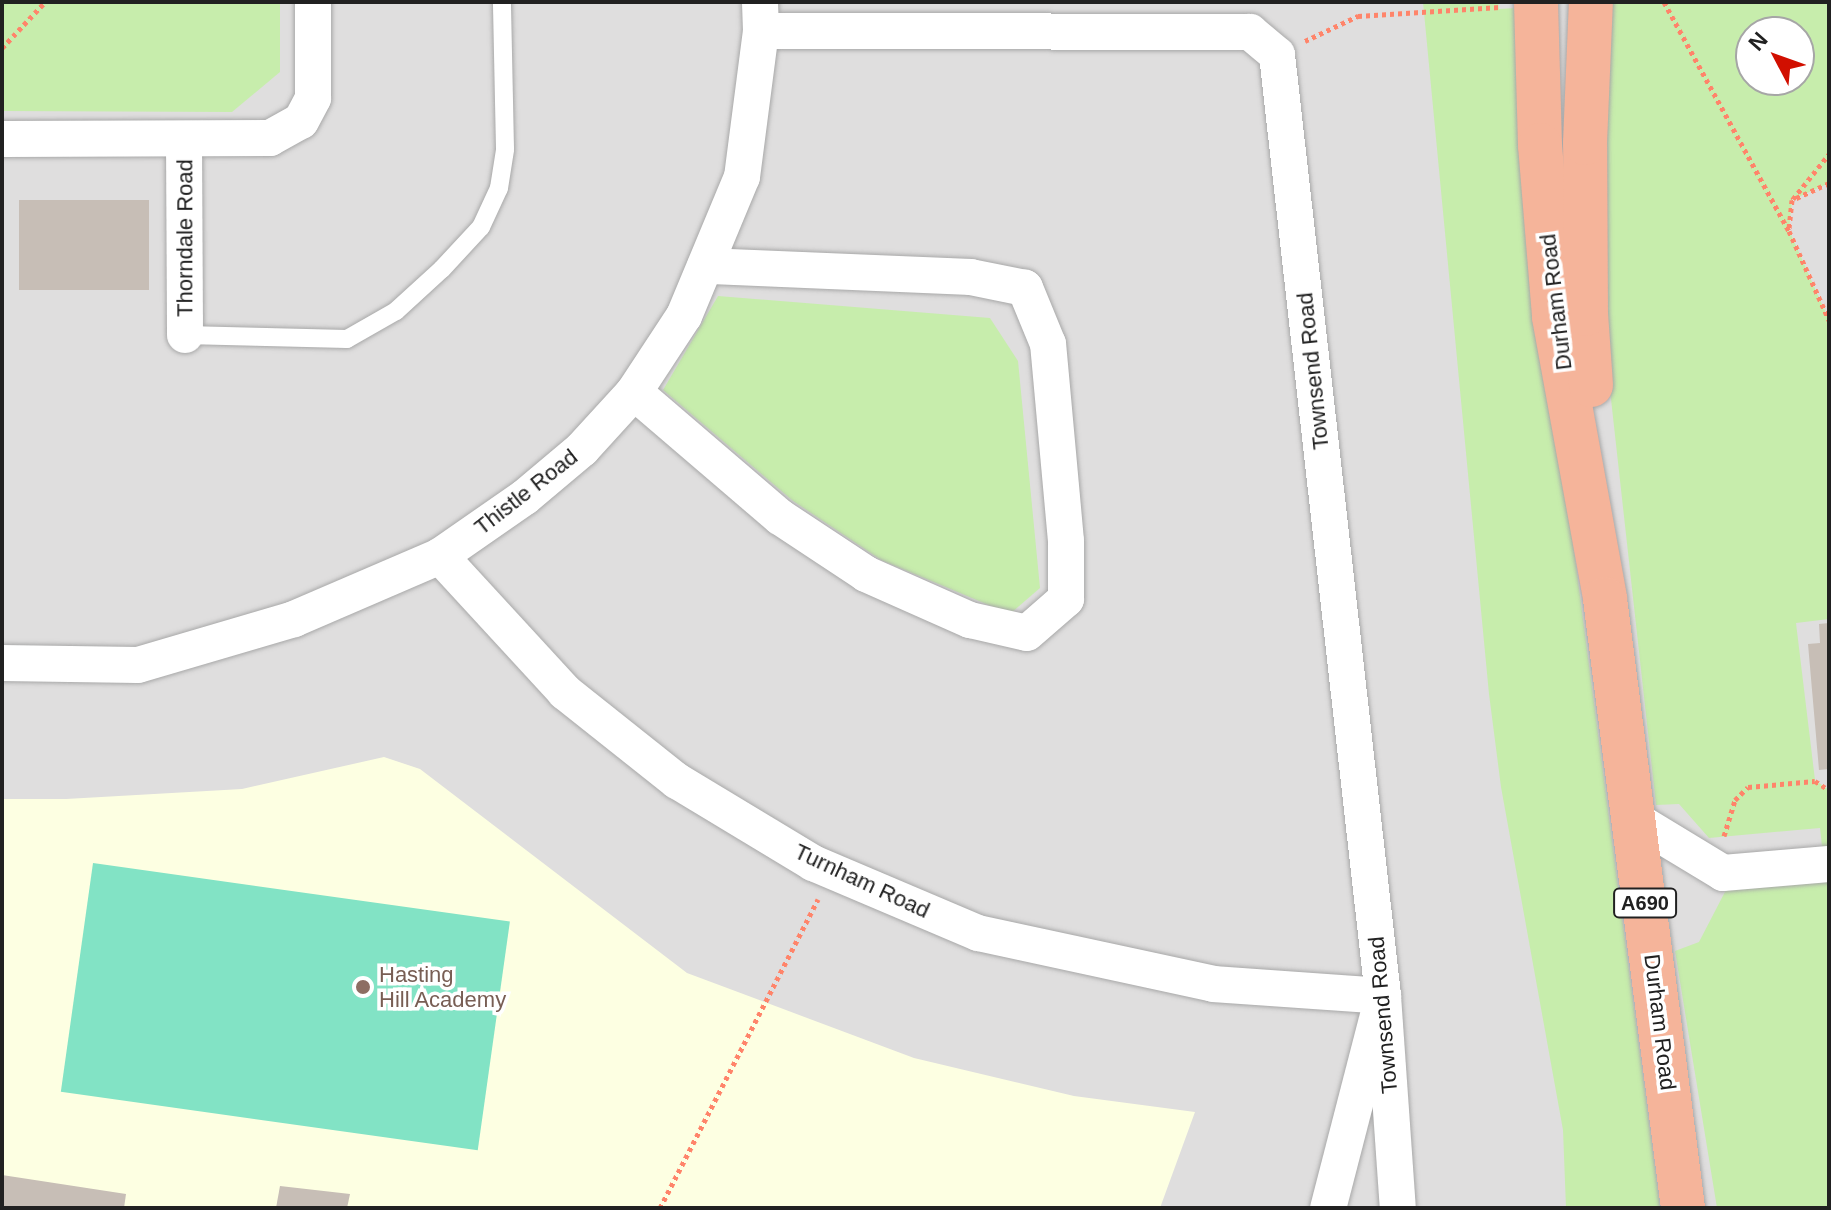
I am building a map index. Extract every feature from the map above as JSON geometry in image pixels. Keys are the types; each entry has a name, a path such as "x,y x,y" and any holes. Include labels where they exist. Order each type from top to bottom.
{"highway":[{"name":"Durham Road","path":"1536,2 1540,145 1554,317 1605,599 1683,1208"},
{"name":"Durham Road","path":"1591,2 1585,143 1586,314 1605,599"}],"street":[{"name":"Thorndale Road","path":"2,139 270,138 301,121 313,98 313,2"},
{"path":"760,16 1250,32 1277,55"},
{"name":"Thistle Road","path":"2,663 138,665 294,619 440,556 525,497 571,459 634,392 684,316 742,177 760,16"},
{"name":"Townsend Road","path":"1277,55 1383,996 1398,1208"},
{"name":"Thorndale Road","path":"184,140 185,335"},
{"path":"634,392 780,517 866,574 970,620 1027,633 1066,599 1066,541 1048,344 1025,288 971,277 705,266"},
{"name":"Turnham Road","path":"440,556 565,692 677,781 833,871 978,933 1213,984 1383,996"},
{"path":"1634,819 1723,873 1829,864"},
{"path":"1328,1208 1383,996"}],"lane":[{"path":"185,335 347,339 396,311 442,269 481,227 499,188 505,149 502,2"}],"path":[{"path":"2,48 45,2"},
{"path":"1277,55 1358,16 1499,9 1502,2"},
{"path":"1664,2 1789,231 1829,320"},
{"path":"1789,231 1792,200 1829,154"},
{"path":"1792,200 1829,183"},
{"path":"1723,873 1724,828 1735,800 1748,787 1815,781 1829,790"},
{"path":"660,1208 762,1001 833,871"}],"shaded area":[{"path":"2,2 1829,2 1829,1208 2,1208"},
{"name":"Hasting Hill Academy","path":"384,757 420,769 687,973 914,1058 1074,1096 1195,1112 1160,1208 2,1208 2,799 66,799 242,789"}],"green space":[{"path":"2,2 280,2 280,72 232,112 2,111"},
{"path":"1423,2 1498,2 1499,9 1517,8 1562,458 1660,1208 1566,1208 1563,1130 1501,787 1489,694"},
{"path":"1607,2 1829,2 1829,183 1792,200 1789,230 1829,320 1829,619 1796,623 1815,780 1829,790 1829,864 1824,864 1820,828 1709,838 1679,804 1656,805 1602,318"},
{"path":"718,296 990,318 1018,361 1040,588 1010,614 881,560 793,501 663,390"},
{"path":"93,863 510,922 478,1150 61,1092"},
{"path":"1829,879 1829,1208 1717,1208 1675,951 1699,942 1727,888"}],"building":[{"path":"19,200 149,200 149,290 19,290"},
{"path":"1829,623 1829,769 1819,770 1808,644 1820,643 1819,624"},
{"path":"2,1175 126,1194 124,1208 2,1208"},
{"path":"280,1186 350,1194 347,1208 276,1208"}],"place":[{"name":"Hasting Hill Academy","path":"363,987"}]}
